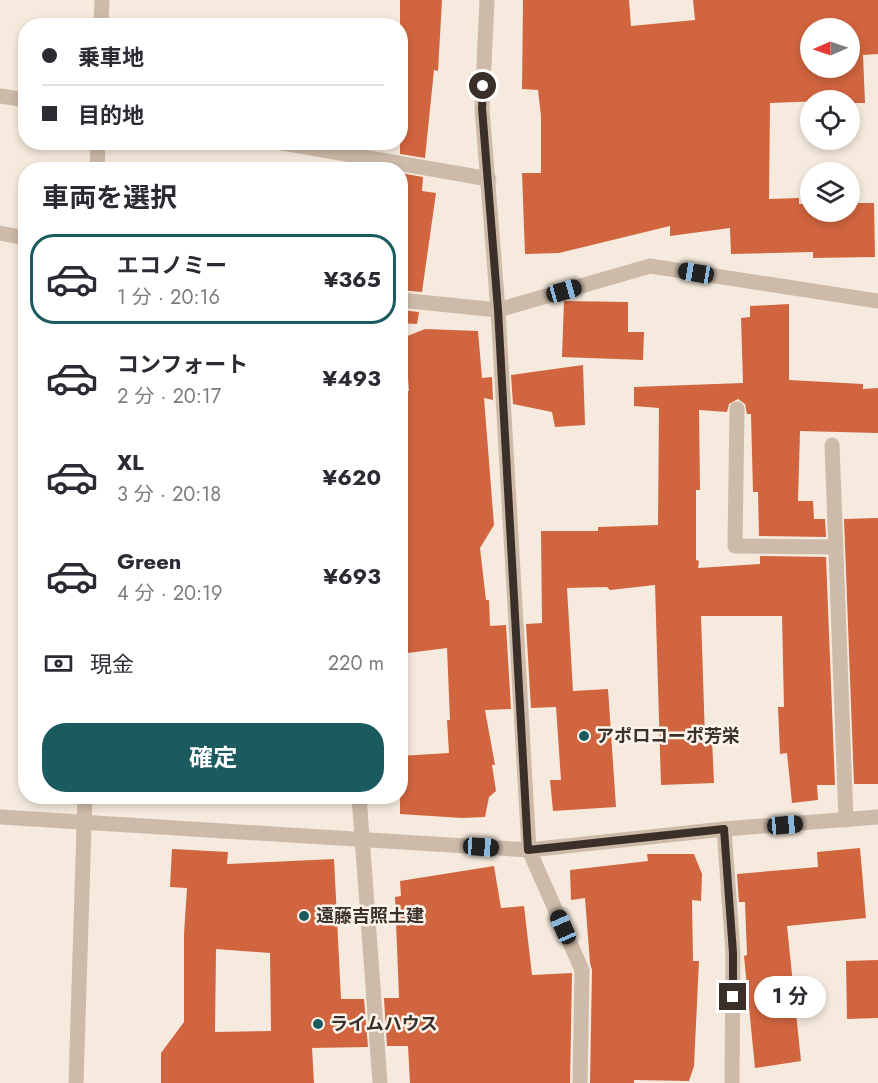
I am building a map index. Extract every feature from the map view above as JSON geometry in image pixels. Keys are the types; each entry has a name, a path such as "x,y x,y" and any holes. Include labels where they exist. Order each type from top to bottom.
{"street":[{"path":"101,18 102,0"},
{"path":"487,0 482,108 498,310 528,850 582,970 580,1083"},
{"path":"0,96 18,99"},
{"path":"323,150 392,162"},
{"path":"408,165 489,179"},
{"path":"0,233 18,236"},
{"path":"408,301 498,310 650,266 878,301"},
{"path":"736,408 735,546 836,547"},
{"path":"832,446 846,820"},
{"path":"76,1083 85,804"},
{"path":"359,804 380,1083"},
{"path":"0,817 528,850 724,829 878,817"},
{"path":"724,829 733,953 732,1083"}],"building":[{"path":"400,0 442,0 438,71 434,70 425,158 400,154 400,150 408,150 408,18 400,18"},
{"path":"523,0 629,0 631,26 695,20 693,0 878,0 878,54 863,55 865,103 860,103 860,90 800,90 800,102 770,103 769,199 799,198 800,222 860,222 860,203 874,203 875,257 813,258 813,252 731,254 730,228 670,236 670,226 559,253 525,254 522,173 541,173 541,116 538,90 522,89"},
{"path":"408,174 423,177 422,191 436,193 422,292 408,291"},
{"path":"564,301 628,302 628,332 644,332 643,360 562,357"},
{"path":"789,304 789,380 863,384 863,389 878,388 878,433 800,431 798,501 813,501 814,519 825,519 826,537 759,536 758,492 753,492 751,414 747,414 745,404 738,399 729,404 727,412 699,410 700,490 696,490 696,560 699,561 698,568 760,564 760,556 826,557 835,785 817,785 818,800 792,803 787,753 780,754 778,707 784,707 782,616 701,616 705,739 712,738 714,783 661,785 655,585 610,590 607,587 567,588 573,691 608,689 616,807 553,811 550,780 561,780 556,707 531,708 526,624 542,623 541,531 598,531 598,527 658,525 659,408 634,406 634,387 743,383 741,318 750,317 750,306"},
{"path":"408,311 419,312 417,324 408,323"},
{"path":"425,329 478,331 482,378 492,377 493,400 484,398 494,525 480,548 486,600 489,600 490,626 506,625 511,709 485,710 495,765 492,765 496,791 489,797 485,817 462,818 400,814 400,804 408,804 408,756 449,753 447,720 450,720 447,648 408,653 408,336"},
{"path":"583,365 585,425 555,427 552,412 513,404 511,375"},
{"path":"878,518 878,784 854,784 844,519"},
{"path":"860,848 866,918 787,926 801,1061 755,1068 744,956 747,955 745,902 739,902 737,874 818,867 817,852"},
{"path":"172,849 228,852 227,864 334,859 341,999 364,999 368,1047 312,1048 314,1083 161,1083 161,1053 184,1022 184,934 187,888 170,887","holes":["216,949 270,953 271,1031 215,1032"]},
{"path":"647,854 694,854 702,874 701,901 692,900 693,961 699,961 694,1066 689,1081 634,1080 634,1083 590,1083 592,970 585,898 571,900 570,870 648,861"},
{"path":"494,866 501,908 524,906 532,975 572,973 570,1083 410,1083 408,1046 387,1046 384,998 399,998 395,897 401,896 400,881"},
{"path":"878,960 878,1018 847,1019 846,961"}],"place":[{"name":"アポロコーポ芳栄","path":"584,736"},
{"name":"遠藤吉照土建","path":"304,916"},
{"name":"ライムハウス","path":"318,1024"}],"route":[{"path":"483,86 482,108 498,310 528,850 724,829 733,953 733,997"}]}
